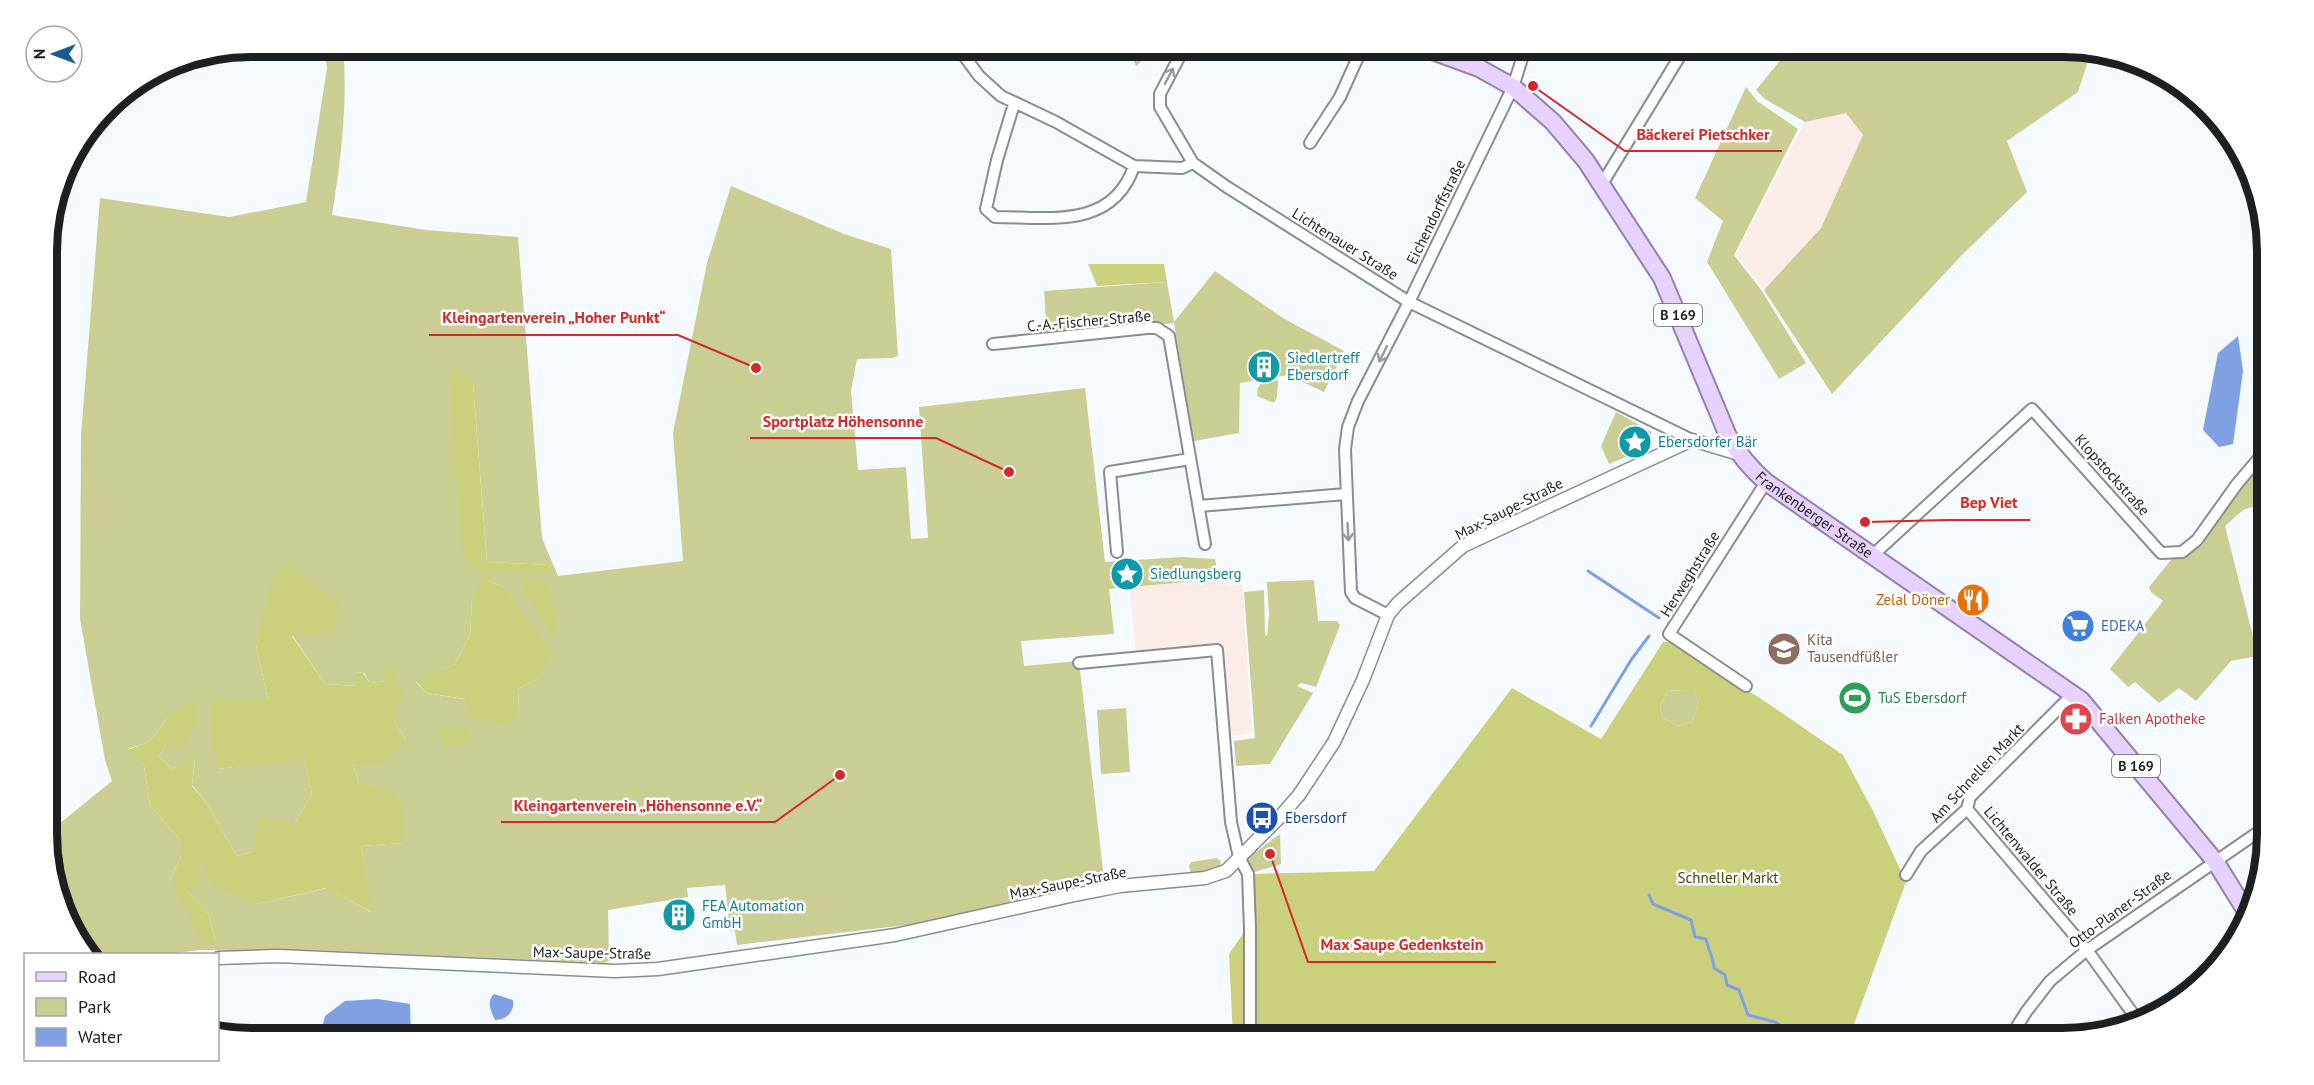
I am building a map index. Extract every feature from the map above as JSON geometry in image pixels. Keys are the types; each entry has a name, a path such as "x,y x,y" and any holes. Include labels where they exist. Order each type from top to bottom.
{"main road":[{"name":"Frankenberger Straße","path":"1449,57 1479,68 1513,87 1553,122 1602,184 1662,278 1724,428 1739,454 1766,482 2081,700 2215,861 2243,906"}],"street":[{"path":"965,57 979,76 1001,96 1056,122 1134,166 1182,168 1193,163 1160,107 1161,93 1179,57"},
{"path":"1310,143 1340,97 1358,57"},
{"name":"Eichendorffstraße","path":"1388,615 1356,598 1351,592 1345,449 1348,427 1358,401 1409,302 1513,87 1523,57"},
{"path":"1602,184 1679,57"},
{"path":"1014,104 997,160 986,208 994,217 1086,215 1113,200 1129,181 1134,166"},
{"name":"Lichtenauer Straße","path":"1193,163 1409,302 1692,440 1739,454"},
{"name":"C.-A.-Fischer-Straße","path":"993,344 1157,328 1169,336 1205,544"},
{"name":"Klopstockstraße","path":"1873,555 2032,409 2161,553 2182,552 2197,540 2237,484 2257,461"},
{"name":"Max-Saupe-Straße","path":"219,958 278,956 615,970 658,969 895,935 1120,886 1205,878 1226,871 1299,795 1334,742 1363,680 1388,615 1398,603 1463,546 1692,440"},
{"path":"1118,552 1110,472 1190,459"},
{"name":"Herweghstraße","path":"1746,686 1669,634 1766,482"},
{"path":"1198,507 1347,495"},
{"path":"1079,663 1217,650 1231,822 1239,857 1248,874 1250,1028"},
{"name":"Am Schnellen Markt","path":"1906,875 1921,851 1967,809 1970,797 2073,694"},
{"name":"Lichtenwalder Straße","path":"1967,809 2087,950 2133,1014"},
{"name":"Otto-Planer-Straße","path":"2016,1028 2050,981 2087,950 2257,833"}],"shaded area":[{"path":"1846,112 1863,135 1821,228 1764,290 1736,254 1805,122"},
{"path":"1225,579 1227,585 1242,584 1252,733 1230,736 1222,645 1136,654 1130,587"}],"green space":[{"path":"325,57 343,57 343,131 332,215 426,230 518,237 542,538 558,576 683,561 673,433 707,263 731,186 844,234 891,249 898,356 857,359 851,391 858,470 906,467 911,539 928,538 919,407 1085,388 1105,562 1182,557 1215,559 1219,579 1109,589 1114,634 1021,641 1024,666 1079,661 1104,879 924,923 737,945 735,931 730,931 725,885 687,888 688,897 608,910 609,961 604,963 311,950 98,953 83,931 64,884 59,859 57,826 112,781 105,760 80,619 81,435 100,198 229,217 306,202 327,68","holes":["473,384 487,562 549,565 476,571","489,581 501,586 537,679 518,689 519,708 426,693 416,682 455,664 470,635 472,599","339,603 292,635 325,684 358,686 357,672 364,673 370,683 386,681 395,723 406,740 353,764 359,783 403,843 361,846 371,912 327,888 257,904 201,855 188,892 208,913 216,942 170,879 181,857 181,841 150,805 144,766 128,749 149,742 168,718 166,745 159,756 172,769 195,759 192,785 206,802 237,856 255,851 295,823 312,794 304,758 217,769 268,700 256,645"]},
{"path":"1132,57 1146,57 1136,66"},
{"path":"1783,57 2076,57 2089,59 2078,92 2007,141 2027,192 1961,256 1832,394 1764,290 1821,228 1863,135 1846,113 1805,122 1765,99 1756,90"},
{"path":"1746,87 1757,101 1798,129 1734,255 1762,291 1806,363 1779,379 1707,262 1723,221 1695,198"},
{"path":"1088,264 1164,264 1167,282 1097,286"},
{"path":"1215,271 1283,318 1344,351 1324,392 1288,375 1240,383 1239,433 1194,441 1174,323 1047,336 1044,291 1167,282 1174,322"},
{"path":"458,370 473,384 487,562 550,565 550,571 475,571 462,550 449,372"},
{"path":"1278,380 1277,397 1274,403 1257,396 1261,383"},
{"path":"1616,412 1652,432 1640,448 1609,464 1601,446"},
{"path":"2257,467 2257,505 2243,510 2225,526 2257,656 2231,661 2196,701 2179,688 2159,703 2135,682 2128,687 2110,669 2163,601 2151,592 2149,587 2171,560 2202,545 2233,496"},
{"path":"287,563 339,603 334,632 292,636 325,684 357,686 357,672 363,673 370,683 386,681 384,669 394,668 404,696 393,707 395,723 406,740 380,765 353,764 359,783 395,792 402,808 403,843 361,846 372,912 326,888 257,904 212,886 201,856 198,888 188,892 208,913 216,942 204,945 170,879 181,857 181,841 150,805 144,766 127,750 149,742 168,718 197,697 197,724 183,748 166,745 159,756 172,769 195,758 192,786 206,802 237,856 255,851 258,819 295,823 312,794 304,759 217,769 211,737 211,700 268,700 256,645 272,581"},
{"path":"488,577 489,581 501,586 551,651 537,679 518,689 519,708 509,726 471,718 465,699 426,693 416,681 455,664 470,635 472,599 481,578"},
{"path":"518,580 548,581 558,639 553,637"},
{"path":"1314,580 1318,621 1337,621 1340,625 1316,687 1301,683 1297,686 1313,693 1270,764 1236,766 1234,741 1255,738 1244,592 1264,590 1265,635 1267,636 1269,615 1267,582"},
{"name":"Schneller Markt","path":"1663,642 1669,642 1763,700 1843,755 1873,811 1906,882 1853,1028 1233,1028 1229,954 1249,925 1248,874 1374,871 1512,688 1601,739","holes":["1680,690 1695,692 1698,705 1692,722 1678,726 1662,717 1660,706 1668,691"]},
{"path":"1668,691 1695,691 1698,705 1692,722 1678,726 1662,717 1660,706"},
{"path":"1126,708 1130,772 1101,774 1097,710"},
{"path":"467,726 470,733 464,742 444,749 440,738 442,730"},
{"path":"1280,834 1281,864 1248,874 1242,862"},
{"path":"1217,858 1221,861 1220,866 1211,872 1191,873 1189,866 1191,862"}],"water":[{"path":"2238,336 2243,371 2233,444 2219,447 2203,430 2218,353"},
{"path":"494,994 513,1000 511,1011 499,1020 495,1020 490,1007 490,1000"},
{"path":"378,999 410,1004 411,1028 322,1028 325,1016 345,1001"}],"waterway":[{"path":"1588,571 1659,618"},
{"path":"1591,726 1631,660 1649,636"},
{"path":"1649,895 1653,904 1691,920 1695,937 1706,939 1714,968 1725,975 1727,985 1739,990 1748,1015 1775,1022 1784,1028"}],"place":[{"name":"Bäckerei Pietschker","path":"1533,86"},
{"name":"Siedlertreff Ebersdorf","path":"1264,367"},
{"name":"Kleingartenverein „Hoher Punkt“","path":"756,368"},
{"name":"Ebersdorfer Bär","path":"1635,442"},
{"name":"Sportplatz Höhensonne","path":"1009,472"},
{"name":"Bep Viet","path":"1865,522"},
{"name":"Siedlungsberg","path":"1127,574"},
{"name":"Zelal Döner","path":"1973,600"},
{"name":"EDEKA","path":"2078,626"},
{"name":"Kita Tausendfüßler","path":"1784,649"},
{"name":"TuS Ebersdorf","path":"1855,698"},
{"name":"Falken Apotheke","path":"2076,719"},
{"name":"Kleingartenverein „Höhensonne e.V.“","path":"840,775"},
{"name":"Ebersdorf","path":"1262,818"},
{"name":"Max Saupe Gedenkstein","path":"1270,854"},
{"name":"FEA Automation GmbH","path":"679,915"}]}
